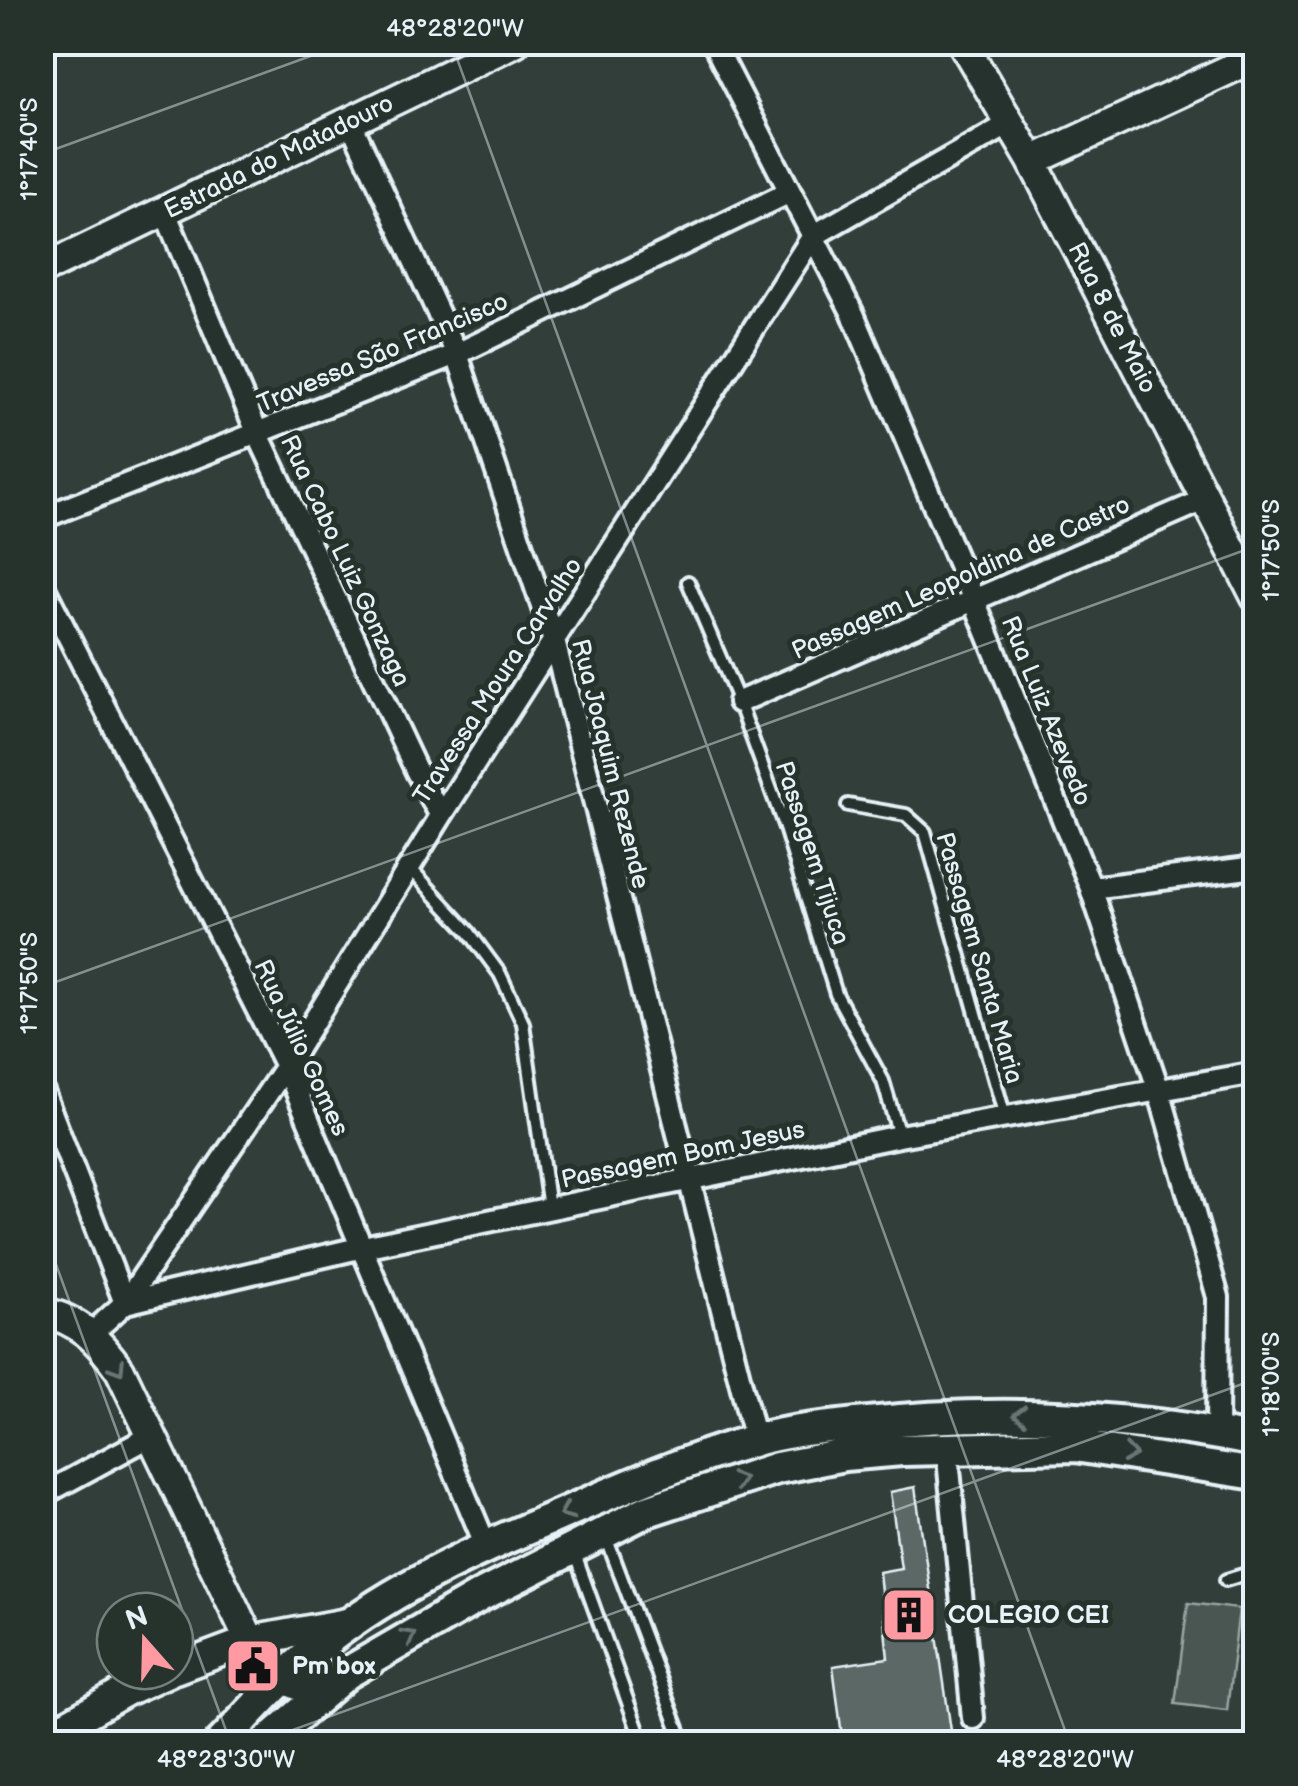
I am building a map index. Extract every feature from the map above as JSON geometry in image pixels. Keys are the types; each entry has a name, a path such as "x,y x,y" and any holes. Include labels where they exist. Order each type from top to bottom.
{"main road":[{"name":"Estrada do Matadouro","path":"42,270 515,42"},
{"name":"Rua 8 de Maio","path":"962,42 1032,161 1204,500 1252,581"},
{"path":"1032,161 1256,57"},
{"path":"42,1312 60,1316 91,1334 120,1370 250,1641 284,1679 300,1686 326,1687"},
{"path":"220,1744 310,1653 353,1622 486,1546 754,1440 913,1418 1077,1431 1217,1434 1256,1441"},
{"path":"268,1742 326,1687 379,1652 501,1585 647,1511 777,1468 844,1455 947,1448 1077,1431 1256,1474"},
{"path":"678,1467 688,1497"},
{"path":"486,1546 501,1585"},
{"path":"195,1662 250,1641 353,1622"},
{"path":"42,1739 126,1691"}],"street":[{"name":"Rua Luiz Azevedo","path":"714,42 853,314 1091,888 1159,1091 1218,1297 1217,1434"},
{"name":"Rua Joaquim Rezende","path":"351,122 458,354 554,641 754,1440"},
{"name":"Travessa Moura Carvalho","path":"91,1334 125,1303 286,1066 412,869 441,816 813,236 1009,124"},
{"name":"Travessa São Francisco","path":"42,518 458,354 790,192"},
{"name":"Rua Cabo Luiz Gonzaga","path":"164,212 257,432 441,816"},
{"name":"Passagem Leopoldina de Castro","path":"739,702 1204,500"},
{"name":"Rua Júlio Gomes","path":"42,584 286,1066 486,1546"},
{"path":"1091,888 1256,866"},
{"name":"Passagem Bom Jesus","path":"125,1303 363,1247 899,1136 1256,1073"},
{"path":"42,1089 125,1303"},
{"path":"42,1495 153,1435"},
{"path":"947,1448 973,1718"}],"lane":[{"name":"Passagem Tijuca","path":"688,582 739,702 785,828 836,994 884,1081 899,1136"},
{"name":"Passagem Santa Maria","path":"848,805 906,815 925,832 1005,1117"},
{"path":"412,869 480,946 500,974 523,1023 550,1208"},
{"path":"604,1532 684,1744"},
{"path":"572,1548 643,1744"},
{"path":"1226,1580 1249,1574 1256,1566"}],"shaded area":[{"path":"1188,1603 1239,1609 1227,1710 1175,1704"}],"building":[{"name":"COLEGIO CEI","path":"915,1487 953,1744 843,1744 833,1666 888,1658 879,1572 901,1568 890,1492"}],"place":[{"name":"COLEGIO CEI","path":"909,1615"},
{"name":"Pm box","path":"253,1666"}]}
